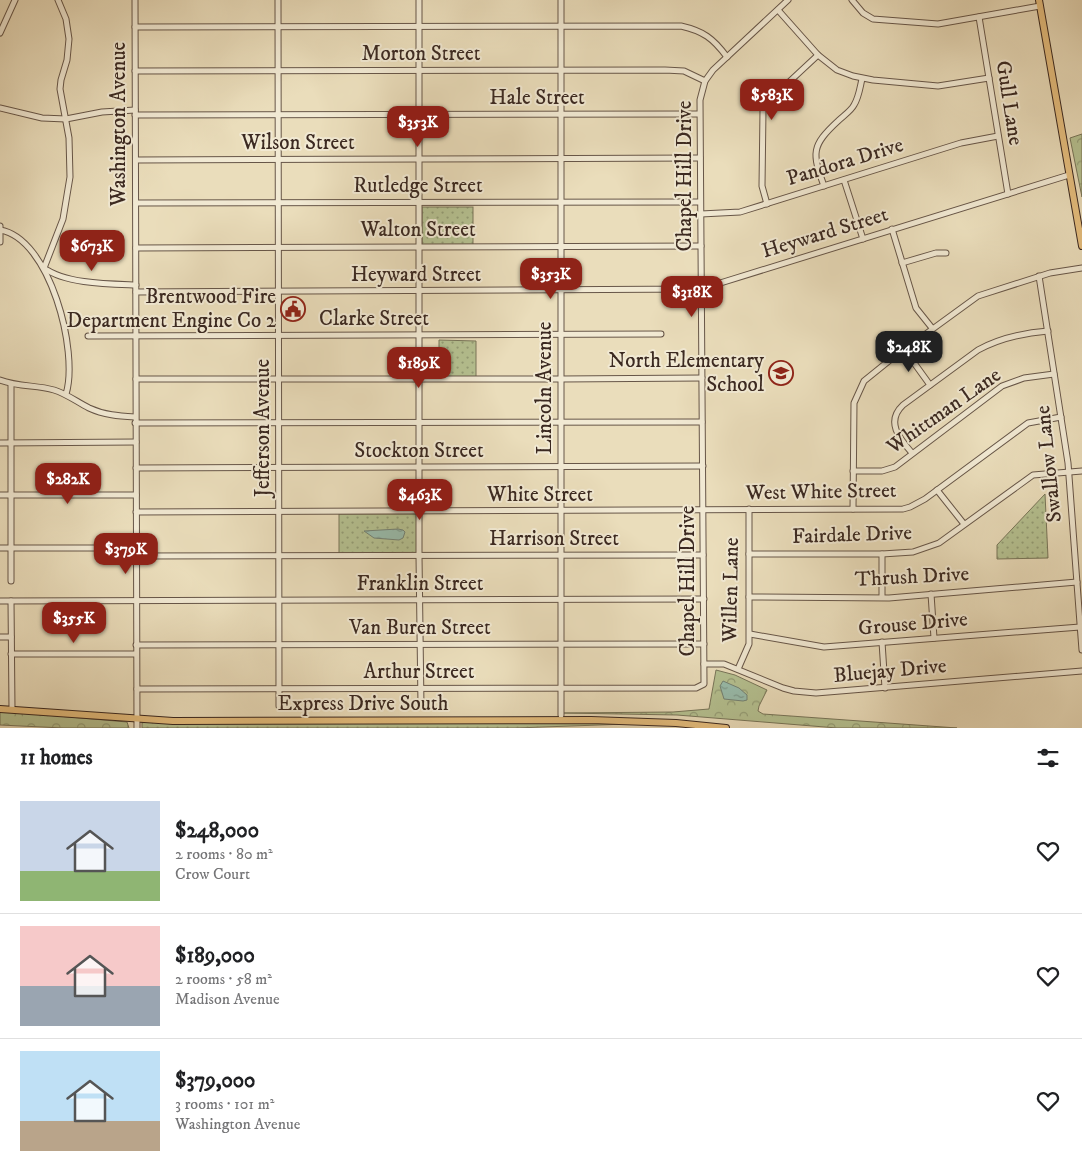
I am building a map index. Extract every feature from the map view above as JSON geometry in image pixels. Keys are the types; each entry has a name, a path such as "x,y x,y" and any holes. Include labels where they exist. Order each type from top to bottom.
{"main road":[{"path":"1039,3 1069,175 1080,221 1082,246"},
{"name":"Express Drive South","path":"0,709 137,719 196,721 591,720 676,723 726,728"}],"street":[{"path":"0,33 16,0"},
{"path":"44,268 58,234 67,199 70,166 69,138 60,89 69,39 66,19 58,0"},
{"name":"Washington Avenue","path":"135,0 137,728"},
{"name":"Jefferson Avenue","path":"278,0 279,706"},
{"path":"419,0 419,600 421,706"},
{"name":"Lincoln Avenue","path":"561,0 561,716"},
{"name":"Chapel Hill Drive","path":"701,686 705,682 700,100 705,81 727,57 788,0"},
{"path":"852,0 863,14 873,19 938,24 1039,3"},
{"path":"778,10 818,55 837,70 862,79 938,86 989,78"},
{"name":"Gull Lane","path":"978,17 1008,194"},
{"path":"135,27 681,26 703,33 727,57"},
{"path":"767,204 762,186 763,110 774,96 818,55"},
{"name":"Morton Street","path":"135,72 677,70 692,74 705,81"},
{"path":"824,186 816,163 817,147 826,132 854,106 858,98 862,79"},
{"name":"Hale Street","path":"0,108 34,117 66,119 102,112 278,115 699,114"},
{"name":"Pandora Drive","path":"701,214 732,214 961,143 998,136"},
{"name":"Wilson Street","path":"136,160 700,158"},
{"name":"Heyward Street","path":"136,292 701,289 1069,175"},
{"path":"844,180 863,238"},
{"name":"Rutledge Street","path":"136,203 700,202"},
{"path":"0,242 0,228 17,235 34,253 44,268 57,301 66,341 69,380 66,394"},
{"path":"892,230 916,308 932,328"},
{"name":"Walton Street","path":"136,248 701,246"},
{"path":"902,263 936,253 946,253"},
{"path":"44,268 51,273 71,278 109,284 136,285"},
{"path":"853,509 853,414 857,395 864,381 932,328 978,296 1039,276 1062,270 1082,268"},
{"name":"Swallow Lane","path":"1039,276 1068,472 1082,650"},
{"path":"912,453 895,430 894,421 898,410 930,384 988,344 1017,335 1048,330"},
{"name":"Clarke Street","path":"88,336 661,334"},
{"path":"904,350 930,384"},
{"name":"Whittman Lane","path":"853,470 888,470 1002,386 1024,378 1054,374"},
{"path":"136,379 702,378"},
{"path":"0,380 11,384 47,388 66,394 99,412 135,417"},
{"path":"11,384 11,580"},
{"name":"West White Street","path":"703,509 894,509 910,507 937,490 1028,423 1061,417"},
{"path":"136,423 420,424 702,422"},
{"path":"0,442 136,442"},
{"name":"Stockton Street","path":"136,468 703,466"},
{"name":"Fairdale Drive","path":"749,554 882,554 922,549 939,542 1033,475 1082,471"},
{"path":"937,490 964,524"},
{"path":"0,494 136,495"},
{"name":"White Street","path":"136,512 420,512 703,509"},
{"name":"Willen Lane","path":"738,669 749,644 750,634 749,510"},
{"path":"0,548 136,548"},
{"path":"882,554 882,598"},
{"name":"Harrison Street","path":"136,556 703,555"},
{"name":"Thrush Drive","path":"749,597 882,598 1077,582"},
{"path":"931,594 934,638"},
{"name":"Franklin Street","path":"0,601 704,600"},
{"path":"11,601 12,709"},
{"name":"Grouse Drive","path":"750,634 824,647 1080,626"},
{"path":"0,637 11,637"},
{"path":"882,642 885,688"},
{"name":"Van Buren Street","path":"136,645 704,644"},
{"path":"11,654 136,654"},
{"name":"Bluejay Drive","path":"704,664 724,664 782,688 806,692 885,688 1082,671"},
{"name":"Arthur Street","path":"137,689 696,688 701,686"}],"green space":[{"path":"1082,134 1082,197 1070,138"},
{"path":"422,207 473,207 473,245 422,245"},
{"path":"439,340 476,341 476,378 439,377"},
{"path":"1045,494 1048,558 997,559 997,545"},
{"path":"339,514 417,514 417,554 339,554"},
{"path":"716,670 735,675 767,690 758,711 763,714 957,728 837,728 677,715 564,713 673,712 709,709"},
{"path":"0,711 127,722 129,728 63,728 0,725"},
{"path":"142,722 587,722 627,724 515,728 142,728"}],"water":[{"path":"398,529 405,532 403,538 399,540 374,538 364,531"},
{"path":"723,681 739,688 747,695 747,700 724,699 720,686"}],"place":[{"name":"Brentwood Fire Department Engine Co 2","path":"293,309"},
{"name":"North Elementary School","path":"781,373"}]}
